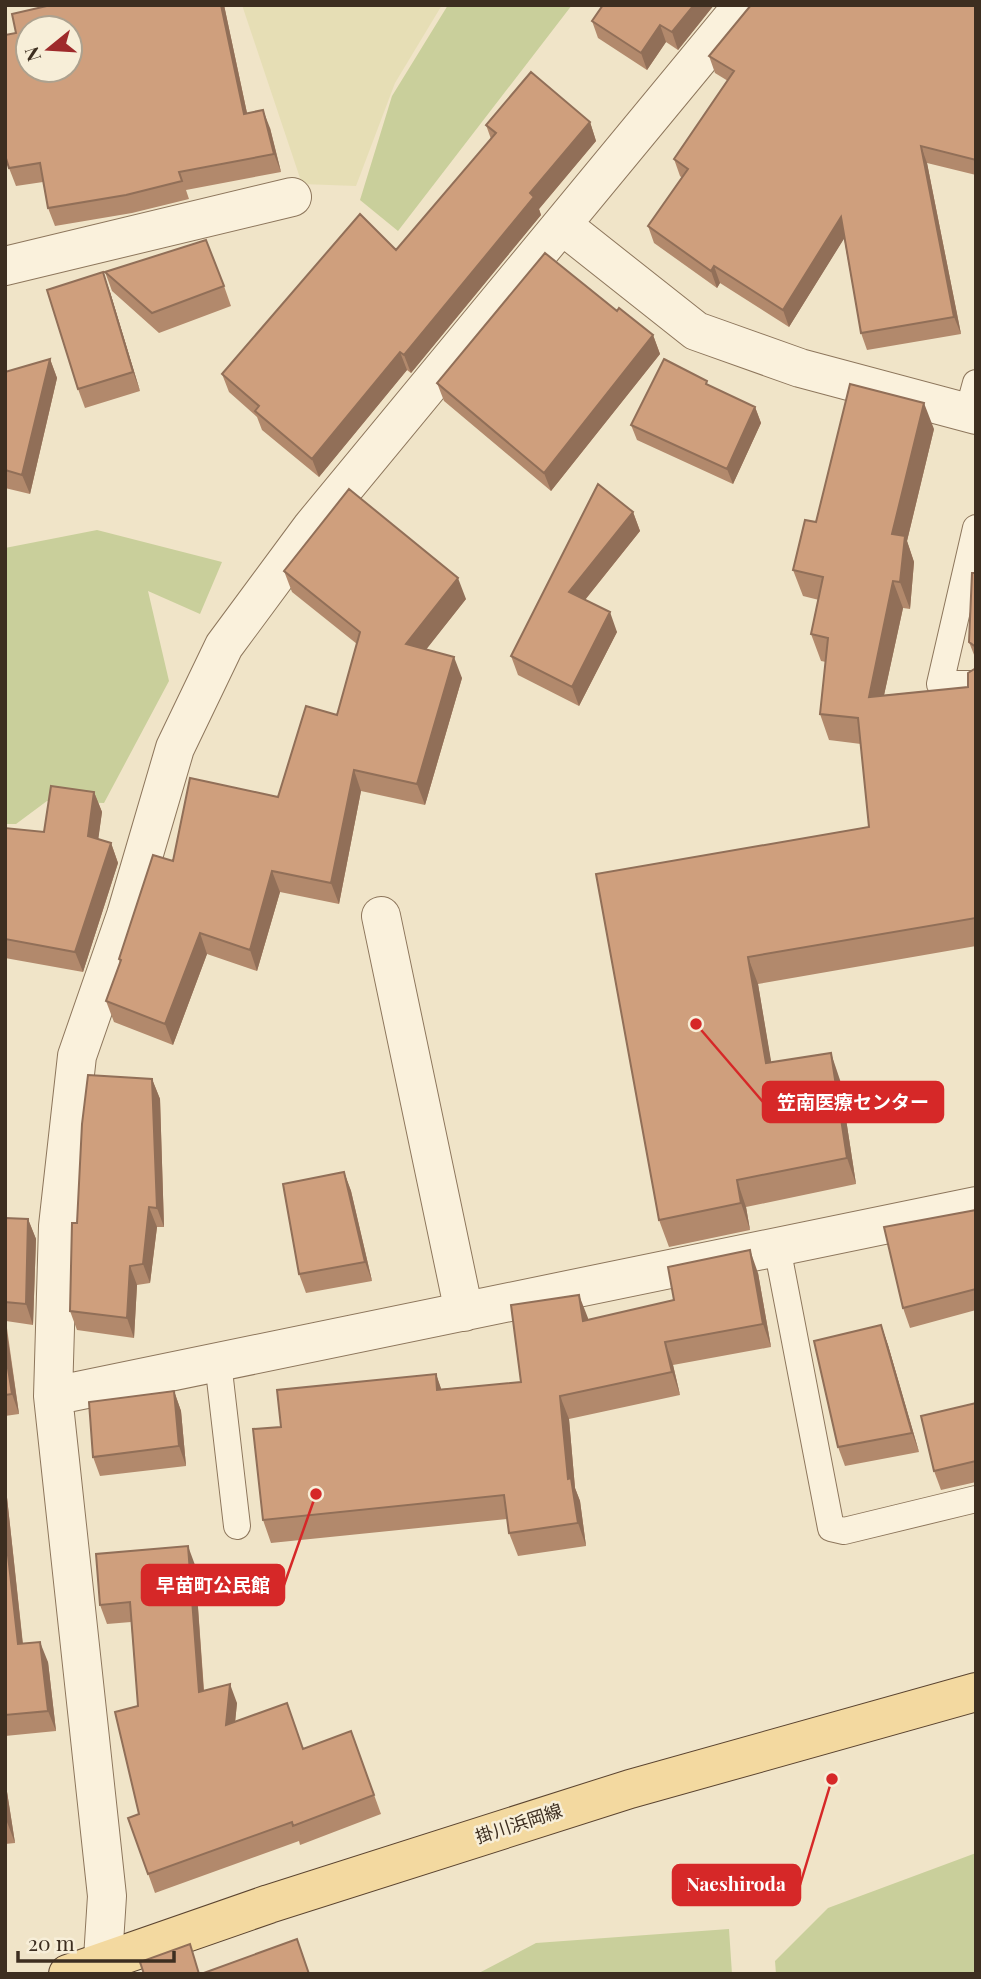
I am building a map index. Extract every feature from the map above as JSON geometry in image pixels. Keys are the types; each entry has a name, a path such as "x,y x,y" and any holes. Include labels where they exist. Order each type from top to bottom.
{"main road":[{"name":"掛川浜岡線","path":"90,1970 269,1904 630,1789 976,1692"}],"street":[{"path":"90,1970 107,1896 53,1396 58,1226 77,1056 126,915 175,748 225,646 304,538 743,5"},
{"path":"5,266 292,197"},
{"path":"562,225 696,331 800,368 973,403"},
{"path":"381,916 464,1312"},
{"path":"53,1396 976,1206"}],"lane":[{"path":"976,528 940,684 976,684"},
{"path":"777,1247 831,1528 844,1531 976,1499"},
{"path":"218,1362 237,1526"}],"shaded area":[{"path":"242,5 442,5 395,83 356,186 302,184"}],"green space":[{"path":"448,5 572,5 398,231 360,200 392,96"},
{"path":"97,530 222,562 200,614 148,591 169,681 104,803 47,801 16,824 5,824 5,548"},
{"path":"976,1853 976,1974 776,1974 775,1961 828,1908"},
{"path":"729,1929 732,1974 477,1974 536,1943"}],"building":[{"path":"51,5 221,5 244,114 263,110 274,154 179,172 182,181 126,195 48,208 40,163 9,168 5,155 5,35 14,33 14,84 84,84 84,14 14,14 14,24 12,14"},
{"path":"603,5 694,5 672,32 660,25 641,53 592,21"},
{"path":"751,5 976,5 976,160 921,146 954,317 861,333 841,217 783,310 714,266 711,271 648,226 688,169 674,159 734,71 709,56"},
{"path":"531,72 590,122 530,193 534,197 404,355 400,352 312,459 255,411 259,406 222,374 360,214 396,250 496,133 486,125"},
{"path":"206,240 224,286 152,313 105,272"},
{"path":"545,253 617,311 619,308 653,335 544,473 437,383"},
{"path":"103,272 133,372 78,389 47,290"},
{"path":"50,359 22,475 5,470 5,372"},
{"path":"664,359 707,381 706,384 755,407 727,469 631,425"},
{"path":"850,384 924,403 892,534 905,536 900,582 893,581 869,697 968,687 968,673 976,668 976,918 748,957 766,1063 831,1053 847,1158 737,1180 741,1203 659,1220 596,874 869,827 858,718 820,714 828,638 811,634 823,577 793,570 805,520 816,522"},
{"path":"598,484 633,512 569,592 610,612 572,687 511,656"},
{"path":"349,489 458,578 406,644 454,657 417,784 354,770 331,883 272,871 250,950 200,933 165,1024 106,1001 153,855 173,861 190,778 278,797 306,706 337,715 360,632 284,571"},
{"path":"972,573 976,573 976,647 969,642"},
{"path":"51,786 94,792 88,836 111,843 75,952 5,939 5,828 44,832"},
{"path":"88,1075 152,1079 157,1208 149,1207 143,1264 130,1266 127,1318 70,1311 72,1223 77,1223 82,1124"},
{"path":"344,1172 365,1262 299,1274 283,1184"},
{"path":"976,1210 976,1289 903,1308 884,1227"},
{"path":"5,1218 28,1219 26,1304 5,1302"},
{"path":"750,1250 763,1324 665,1342 672,1372 560,1396 568,1479 571,1478 578,1523 509,1533 504,1495 263,1520 253,1429 281,1427 277,1390 436,1374 437,1390 521,1382 511,1305 579,1295 583,1321 674,1300 668,1267"},
{"path":"881,1325 912,1433 838,1447 814,1341"},
{"path":"5,1349 12,1394 5,1395"},
{"path":"174,1391 179,1446 93,1457 89,1402"},
{"path":"976,1403 976,1461 934,1471 921,1416"},
{"path":"5,1529 18,1644 40,1642 48,1711 5,1715"},
{"path":"188,1546 199,1692 230,1684 226,1725 287,1703 303,1749 351,1731 374,1795 293,1826 292,1822 148,1874 128,1818 139,1814 115,1712 138,1706 130,1602 100,1605 96,1554"},
{"path":"297,1939 309,1974 201,1974"},
{"path":"190,1944 199,1974 144,1974 140,1962"}],"place":[{"name":"笠南医療センター","path":"696,1024"},
{"name":"早苗町公民館","path":"316,1494"},
{"name":"Naeshiroda","path":"832,1779"}]}
